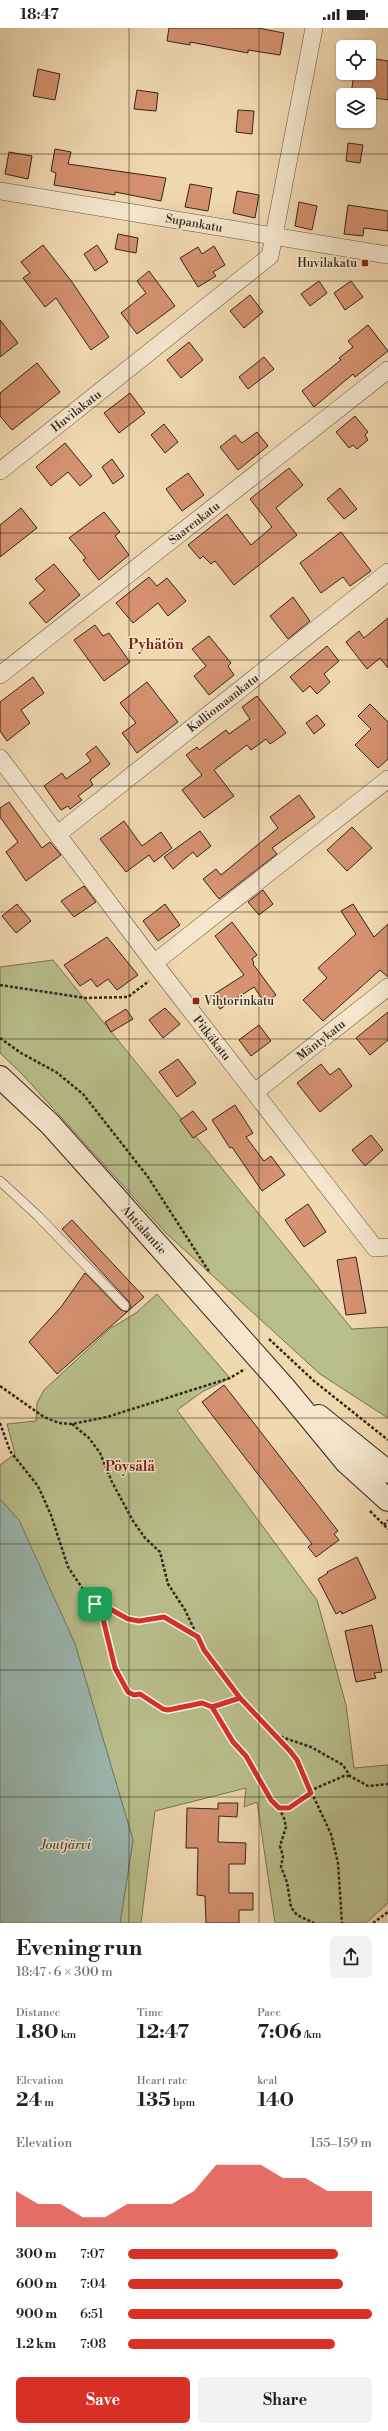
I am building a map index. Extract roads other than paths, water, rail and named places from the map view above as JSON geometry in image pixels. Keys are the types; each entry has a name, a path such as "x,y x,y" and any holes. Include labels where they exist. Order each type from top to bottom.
{"main road":[{"name":"Ahtialantie","path":"0,1077 50,1124 284,1387 346,1462 388,1500"},
{"name":"Ahtialantie","path":"284,1387 388,1472"}],"street":[{"name":"Huvilakatu","path":"3,462 270,256 314,28"},
{"name":"Supankatu","path":"0,191 388,255"},
{"name":"Saarenkatu","path":"0,675 388,370"},
{"name":"Kalliomaankatu","path":"58,834 388,572"},
{"name":"Pitkäkatu","path":"0,758 157,968 375,1248 388,1247"},
{"path":"157,968 388,779"},
{"name":"Mäntykatu","path":"255,1092 388,987"}],"lane":[{"path":"0,1181 38,1216 125,1306"}],"water":[{"name":"Joutjärvi","path":"0,1499 19,1520 75,1644 133,1840 120,1923 0,1923"}],"place":[{"name":"Huvilakatu","path":"365,263"},
{"name":"Vihtorinkatu","path":"196,1001"}],"district":[{"name":"Pyhätön","path":"156,644"},
{"name":"Pöysälä","path":"130,1466"}]}
